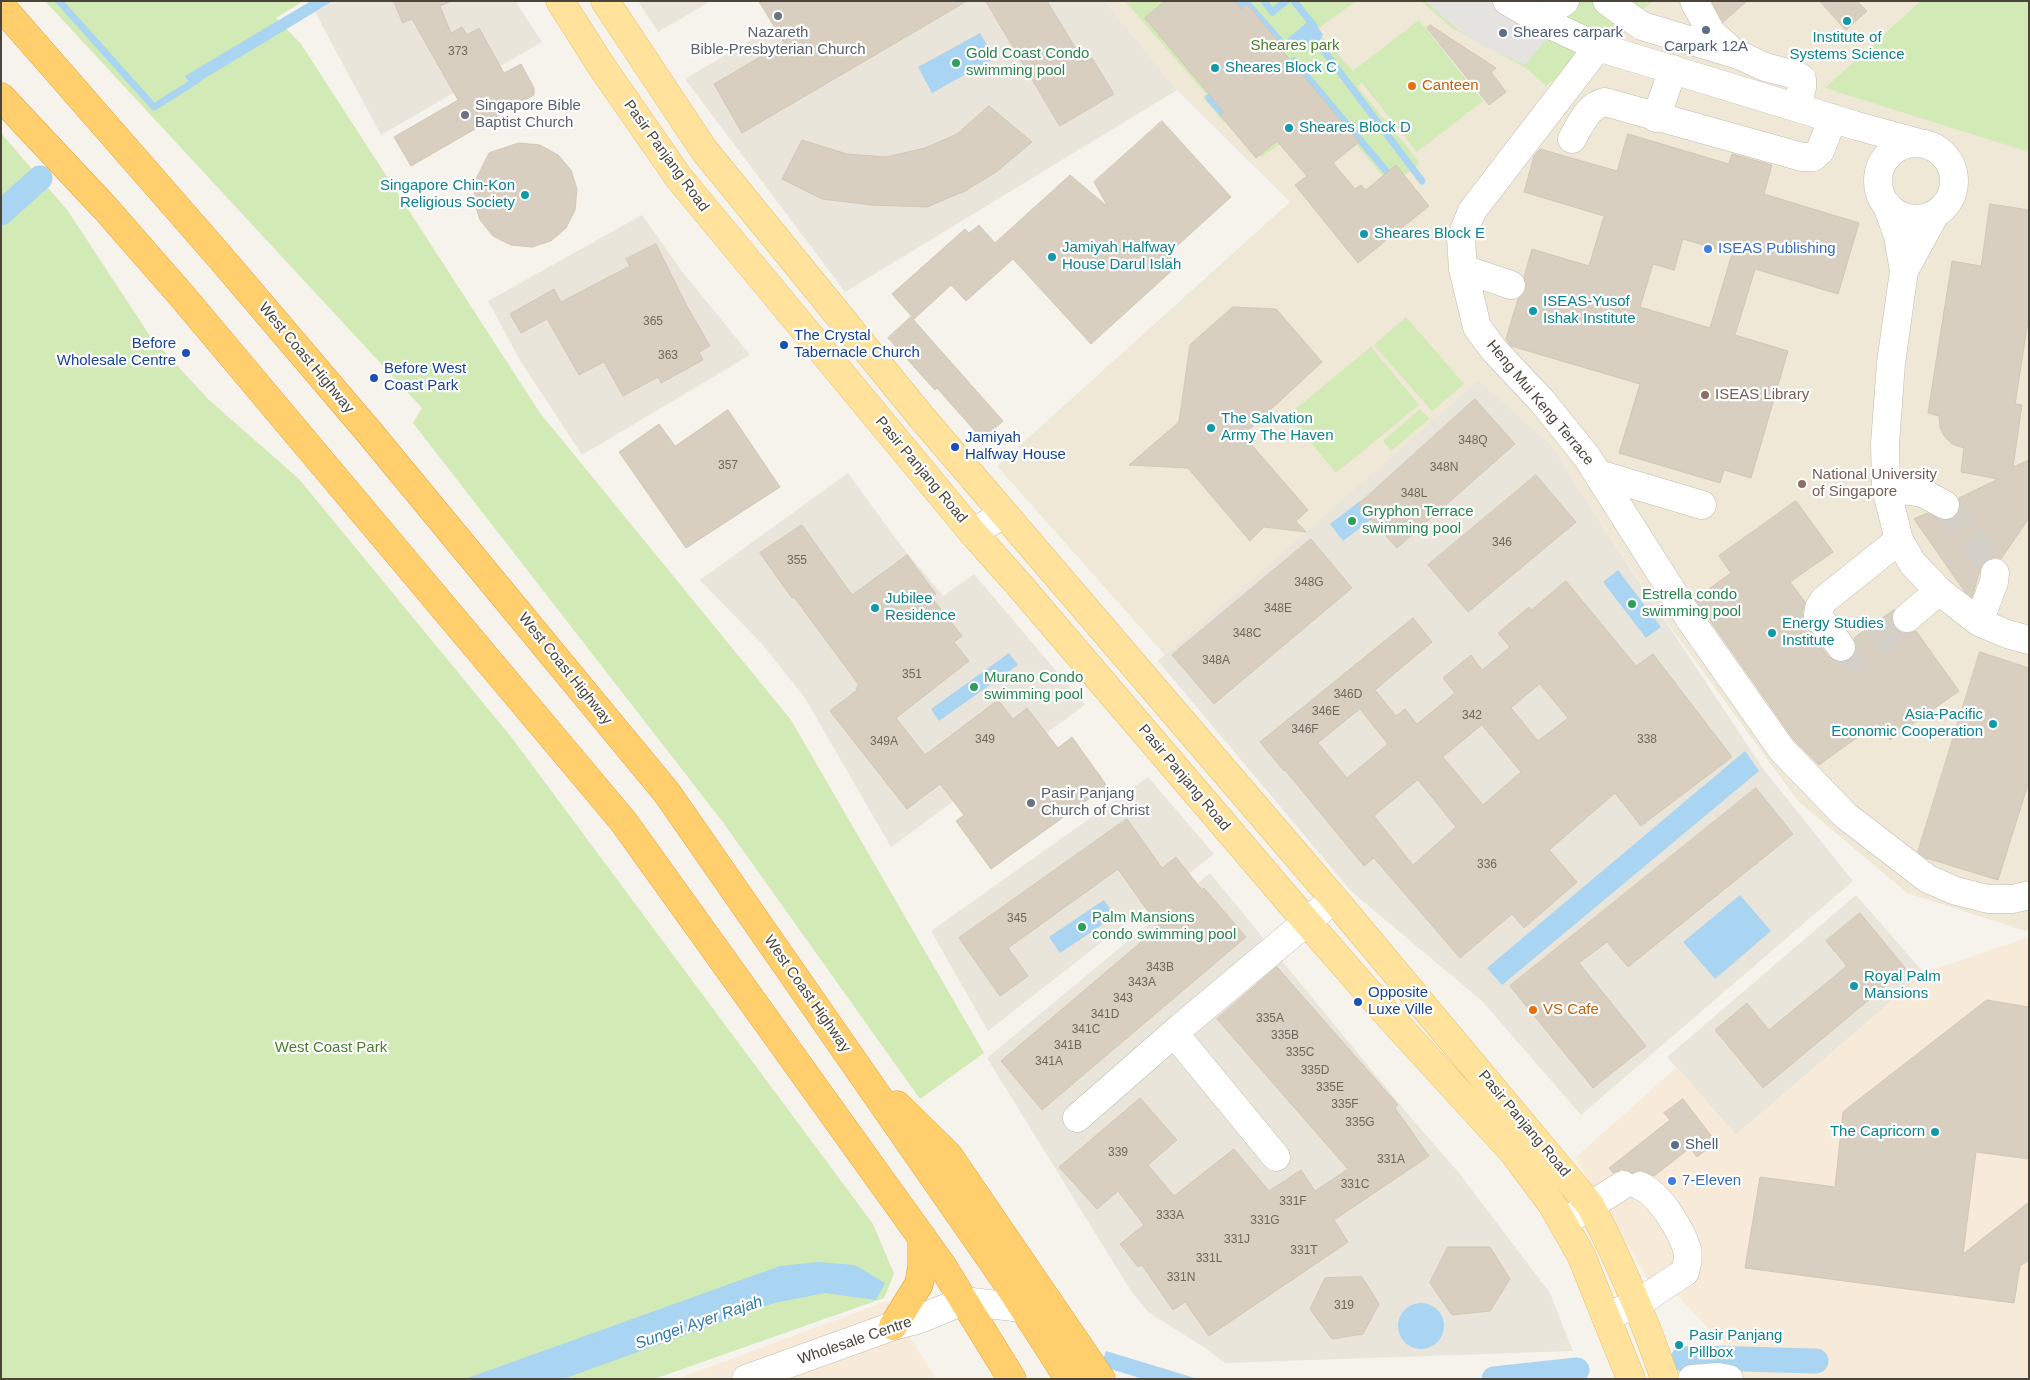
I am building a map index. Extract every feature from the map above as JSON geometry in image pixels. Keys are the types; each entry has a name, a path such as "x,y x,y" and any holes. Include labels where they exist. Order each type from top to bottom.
{"highway":[{"name":"West Coast Highway","path":"1,6 220,257 369,432 667,792 1006,1282 1069,1379"},
{"path":"1,97 106,209 182,296 623,821 943,1267 1012,1379"},
{"path":"859,1070 919,1125 948,1155 1101,1379"},
{"path":"893,1326 919,1284 922,1266 922,1237"}],"main road":[{"name":"Pasir Panjang Road","path":"560,1 602,67 680,178 973,533 1022,587 1306,921 1389,1016 1514,1153 1552,1204 1581,1255 1631,1379"},
{"name":"Pasir Panjang Road","path":"605,1 704,150 923,419 1334,898 1590,1205 1613,1248 1638,1303 1665,1379"}],"street":[{"path":"1507,1 1538,19 1598,47 1937,149 1950,164 1954,182 1949,201 1935,214 1904,271"},
{"path":"1538,19 1565,1"},
{"path":"1607,1 1642,26 1739,55 1765,67 1796,75 1802,79 1802,87 1796,107"},
{"path":"1694,1 1711,32 1739,55"},
{"name":"Heng Mui Keng Terrace","path":"1598,47 1472,211 1462,238 1463,269 1477,327 1494,350 1542,401 1585,454 1691,621 1782,750 1846,816 1928,879 1956,891 1988,899 2013,899 2029,895"},
{"path":"1656,118 1673,70"},
{"path":"1572,139 1590,108 1604,102 1802,157 1813,157 1845,122"},
{"path":"1845,122 1870,145 1879,173"},
{"path":"1919,143 1901,146 1886,157 1879,173 1880,195 1887,205 1900,216 1918,219 1935,214"},
{"path":"1887,205 1898,236 1904,271 1891,363 1885,444 1886,488 1899,540 1913,564 1939,591 1979,622 2007,634 2029,640"},
{"path":"1463,269 1512,285"},
{"path":"1598,474 1702,505"},
{"path":"1886,488 1923,493 1945,505"},
{"path":"973,533 1003,514"},
{"path":"1841,647 1818,616 1819,608 1824,600 1899,540"},
{"path":"1979,622 1994,582 1995,573"},
{"path":"1906,618 1939,591"},
{"path":"1077,1118 1334,898"},
{"path":"1174,1033 1276,1157"},
{"path":"1563,1223 1590,1205 1632,1186 1657,1198 1670,1217 1687,1250 1688,1262 1685,1272 1638,1303 1606,1317"},
{"path":"963,1300 1022,1308"},
{"name":"Wholesale Centre","path":"746,1379 893,1326 916,1320 963,1300"},
{"path":"1692,1379 1718,1377 1729,1379"}],"shaded area":[{"path":"335,1 515,1 542,42 381,135 315,12"},
{"path":"638,1 711,1 658,32"},
{"path":"817,1 1105,1 1177,90 845,292 685,79"},
{"name":"National University of Singapore","path":"1105,1 2029,1 2029,932 1907,893 1798,801 1671,628 1601,524 1551,444 1478,381 1165,655 997,466 1290,202 1177,90"},
{"name":"Sheares carpark","path":"1425,1 1490,1 1497,7 1549,36 1525,65 1485,47 1458,30"},
{"path":"642,215 681,270 750,355 582,455 521,362 488,301"},
{"path":"1478,380 1551,444 1601,524 1764,770 1853,881 1581,1115 1482,1001 1352,892 1158,661"},
{"path":"848,473 899,543 943,596 974,574 1085,705 891,847 805,698 762,644 700,580"},
{"path":"1148,777 1214,854 988,1031 931,931"},
{"path":"1210,873 1406,1112 1459,1173 1550,1293 1573,1351 1225,1363 1148,1312 1131,1291 987,1058"},
{"name":"Royal Palm Mansions","path":"1856,895 1924,973 1736,1135 1667,1057"},
{"path":"2029,937 2029,1379 1688,1379 1687,1373 1723,1344 1675,1293 1662,1302 1575,1158 1677,1067 1736,1135 1924,973"},
{"path":"887,1301 936,1379 677,1379"}],"green space":[{"path":"45,1 303,1 276,18 301,44 540,413 791,720 984,1053 920,1099 722,821 413,423 422,408"},
{"name":"Sheares park","path":"1125,1 1356,1 1316,30 1353,71 1419,20 1483,101 1417,152 1362,83 1357,86 1420,163 1391,186 1327,109 1262,157 1229,119 1224,123 1203,97 1206,94"},
{"path":"1421,1 1653,1 1546,86 1526,68 1452,28"},
{"path":"1921,1 2029,1 2029,152 1825,88"},
{"name":"West Coast Park","path":"1,133 68,211 150,336 208,399 299,479 512,738 873,1224 894,1274 884,1298 654,1379 1,1379"},
{"path":"1406,317 1464,384 1432,411 1374,345"},
{"path":"1371,347 1419,405 1336,473 1288,415"},
{"path":"1420,409 1429,419 1391,451 1383,441"}],"water":[{"path":"311,1 333,1 192,86 185,76"},
{"path":"1310,20 1323,35 1317,44 1311,46 1302,42 1293,49 1287,48 1284,44 1286,40"},
{"name":"Gold Coast Condo swimming pool","path":"980,33 995,58 932,93 918,67"},
{"name":"Gryphon Terrace swimming pool","path":"1360,501 1373,518 1343,541 1330,524"},
{"name":"Estrella condo swimming pool","path":"1618,570 1661,627 1646,638 1603,582"},
{"name":"Murano Condo swimming pool","path":"1009,653 1018,665 939,721 931,709"},
{"path":"1745,751 1759,771 1502,985 1487,968"},
{"path":"1740,895 1771,931 1715,979 1683,942"},
{"name":"Palm Mansions condo swimming pool","path":"1104,900 1115,916 1060,953 1049,937"},
{"path":"818,1262 855,1265 885,1283 876,1300 825,1293 774,1303 563,1379 465,1379 780,1266"},
{"path":"1417,1303 1425,1303 1434,1307 1440,1313 1444,1326 1440,1339 1434,1345 1425,1349 1417,1349 1408,1345 1402,1339 1398,1330 1398,1322 1402,1313 1408,1307"},
{"path":"1106,1351 1198,1379 1143,1379 1101,1366"}],"building":[{"path":"394,1 451,1 440,6 451,33 462,27 467,35 479,28 504,73 521,64 534,88 534,95 411,166 394,137 458,100 412,19 403,23"},
{"path":"759,1 967,1 742,133 714,84 784,43"},
{"path":"986,1 1047,1 1084,62 1092,58 1114,94 1060,126"},
{"path":"1165,1 1235,1 1241,9 1247,4 1277,40 1275,42 1359,142 1333,163 1355,189 1361,185 1366,190 1396,165 1429,206 1358,263 1295,185 1307,176 1277,141 1256,158 1220,115 1224,112 1145,18"},
{"path":"1712,1 1747,1 1723,22"},
{"name":"Institute of Systems Science","path":"1820,1 1857,1 1867,11 1846,30"},
{"path":"1430,25 1496,68 1491,72 1506,92 1489,105 1427,28"},
{"path":"989,106 1032,142 996,172 965,191 927,207 872,205 822,199 782,179 802,140 847,154 886,157 925,148 957,134"},
{"name":"Jamiyah Halfway House Darul Islah","path":"1162,121 1231,197 1168,254 1178,265 1091,344 1013,259 966,301 951,285 914,319 892,294 965,229 969,233 979,225 995,243 1070,175 1108,207 1094,182"},
{"name":"ISEAS-Yusof Ishak Institute","path":"1628,134 1729,164 1732,154 1772,165 1764,194 1859,223 1838,294 1755,269 1735,335 1788,351 1751,478 1724,470 1720,483 1619,453 1640,384 1511,346 1506,339 1518,299 1526,289 1524,277 1532,249 1589,266 1604,216 1524,192 1534,156 1540,149 1617,171","holes":["1683,239 1732,254 1710,328 1640,307 1653,264 1674,270"]},
{"name":"Singapore Chin-Kon Religious Society","path":"519,143 540,145 558,155 571,170 577,189 575,210 566,228 551,241 532,247 511,245 493,236 480,220 474,201 475,181 489,153"},
{"path":"1990,204 2029,210 2029,315 2015,404 2022,405 2013,467 2029,460 2029,518 2001,559 1996,557 1982,564 1972,597 1965,592 1914,519 1927,513 1945,521 1953,519 1959,512 1961,505 1959,498 1998,479 1961,472 1964,448 1952,444 1944,436 1940,427 1939,416 1928,413 1952,261 1981,266"},
{"path":"656,244 688,308 710,346 699,352 703,360 661,383 658,377 623,396 604,362 579,375 547,319 521,333 510,314 554,289 561,302 630,266 626,259"},
{"name":"The Salvation Army The Haven","path":"1233,307 1276,309 1322,362 1243,435 1308,510 1296,521 1306,532 1264,527 1250,541 1188,468 1129,465 1179,422 1190,345"},
{"path":"911,317 1003,421 982,439 937,388 935,390 888,338"},
{"path":"1475,399 1515,444 1397,548 1358,505"},
{"path":"728,410 780,487 686,548 619,452 659,424 675,446"},
{"path":"1536,475 1576,522 1468,612 1428,565"},
{"name":"Energy Studies Institute","path":"1796,501 1833,552 1790,582 1805,602 1802,614 1805,625 1828,656 1842,663 1850,660 1857,646 1854,638 1895,609 1892,613 1892,620 1895,628 1902,633 1916,631 1959,691 1890,740 1877,723 1819,765 1794,740 1695,599 1731,573 1719,556"},
{"path":"802,525 852,595 907,555 936,594 931,597 962,636 954,642 969,661 896,718 925,755 998,700 1013,719 1027,708 1058,748 1072,737 1107,786 991,869 956,821 964,815 940,784 907,809 830,711 857,690 856,688 859,685 760,553"},
{"path":"1311,539 1352,588 1214,704 1172,655"},
{"path":"1566,581 1636,666 1653,654 1732,757 1641,826 1615,793 1549,850 1577,882 1524,928 1512,914 1460,958 1374,858 1364,866 1260,742 1413,618 1432,642 1375,690 1396,716 1405,709 1417,724 1455,693 1443,678 1471,655 1482,670 1510,647 1498,633 1529,607 1531,610","holes":["1540,684 1568,718 1538,741 1511,708","1360,709 1388,744 1347,778 1318,743","1482,725 1521,772 1483,805 1443,757","1418,780 1456,827 1413,865 1374,816"]},
{"name":"Asia-Pacific Economic Cooperation","path":"1980,652 2029,668 2029,781 1998,880 1926,858 1918,852"},
{"path":"1756,788 1793,834 1628,967 1607,942 1579,963 1646,1046 1593,1088 1510,986"},
{"path":"1127,819 1162,868 1176,857 1202,890 1204,888 1246,937 1042,1110 1001,1061 1159,927 1118,869 1008,948 1028,976 1000,996 959,938"},
{"name":"Royal Palm Mansions","path":"1860,913 1906,969 1763,1088 1715,1030 1747,1003 1769,1030 1847,966 1826,941"},
{"path":"1277,967 1398,1105 1395,1108 1429,1156 1334,1220 1348,1242 1209,1336 1185,1302 1173,1310 1142,1265 1138,1267 1120,1244 1144,1225 1118,1191 1097,1209 1059,1167 1140,1098 1177,1140 1148,1165 1174,1196 1234,1149 1269,1191 1301,1170 1315,1191 1348,1169 1217,1019"},
{"name":"The Capricorn","path":"1987,1000 2029,1007 2029,1159 1976,1152 1963,1254 2029,1202 2029,1260 2020,1266 2014,1303 1745,1268 1760,1177 1835,1187 1843,1112"},
{"name":"Shell","path":"1683,1099 1716,1142 1697,1157 1690,1148 1654,1176 1640,1170 1632,1173 1622,1169 1613,1173 1609,1168 1670,1120 1664,1113"},
{"path":"1448,1247 1490,1247 1510,1279 1490,1311 1452,1315 1430,1283"},
{"path":"1362,1277 1379,1304 1363,1334 1332,1339 1310,1309 1325,1278"}],"waterway":[{"path":"59,1 154,107 197,80"},
{"path":"1237,1 1242,7 1247,3 1280,41 1270,49"},
{"path":"1264,1 1272,12 1286,1"},
{"path":"1294,1 1314,26"},
{"path":"1312,35 1422,181"},
{"path":"1285,68 1294,61 1392,178"},
{"path":"1217,92 1209,98 1224,115 1228,111"},
{"path":"1,213 40,178"},
{"name":"Sungei Ayer Rajah","path":"1683,1359 1816,1361"},
{"name":"Sungei Ayer Rajah","path":"1494,1379 1577,1370"}],"tunnel":[{"path":"1945,505 1992,566 1995,573"},
{"path":"1841,647 1849,656 1859,658 1907,618"}],"place":[{"name":"Nazareth Bible-Presbyterian Church","path":"778,16"},
{"name":"Institute of Systems Science","path":"1847,21"},
{"name":"Carpark 12A","path":"1706,30"},
{"name":"Sheares carpark","path":"1503,33"},
{"name":"Gold Coast Condo swimming pool","path":"956,63"},
{"name":"Sheares Block C","path":"1215,68"},
{"name":"Canteen","path":"1412,86"},
{"name":"Singapore Bible Baptist Church","path":"465,115"},
{"name":"Sheares Block D","path":"1289,128"},
{"name":"Singapore Chin-Kon Religious Society","path":"525,195"},
{"name":"Sheares Block E","path":"1364,234"},
{"name":"ISEAS Publishing","path":"1708,249"},
{"name":"Jamiyah Halfway House Darul Islah","path":"1052,257"},
{"name":"ISEAS-Yusof Ishak Institute","path":"1533,311"},
{"name":"The Crystal Tabernacle Church","path":"784,345"},
{"name":"Before Wholesale Centre","path":"186,353"},
{"name":"Before West Coast Park","path":"374,378"},
{"name":"ISEAS Library","path":"1705,395"},
{"name":"The Salvation Army The Haven","path":"1211,428"},
{"name":"Jamiyah Halfway House","path":"955,447"},
{"name":"National University of Singapore","path":"1802,484"},
{"name":"Gryphon Terrace swimming pool","path":"1352,521"},
{"name":"Estrella condo swimming pool","path":"1632,604"},
{"name":"Jubilee Residence","path":"875,608"},
{"name":"Energy Studies Institute","path":"1772,633"},
{"name":"Murano Condo swimming pool","path":"974,687"},
{"name":"Asia-Pacific Economic Cooperation","path":"1993,724"},
{"name":"Pasir Panjang Church of Christ","path":"1031,803"},
{"name":"Palm Mansions condo swimming pool","path":"1082,927"},
{"name":"Royal Palm Mansions","path":"1854,986"},
{"name":"Opposite Luxe Ville","path":"1358,1002"},
{"name":"VS Cafe","path":"1533,1010"},
{"name":"The Capricorn","path":"1935,1132"},
{"name":"Shell","path":"1675,1145"},
{"name":"7-Eleven","path":"1672,1181"},
{"name":"Pasir Panjang Pillbox","path":"1679,1345"}]}
